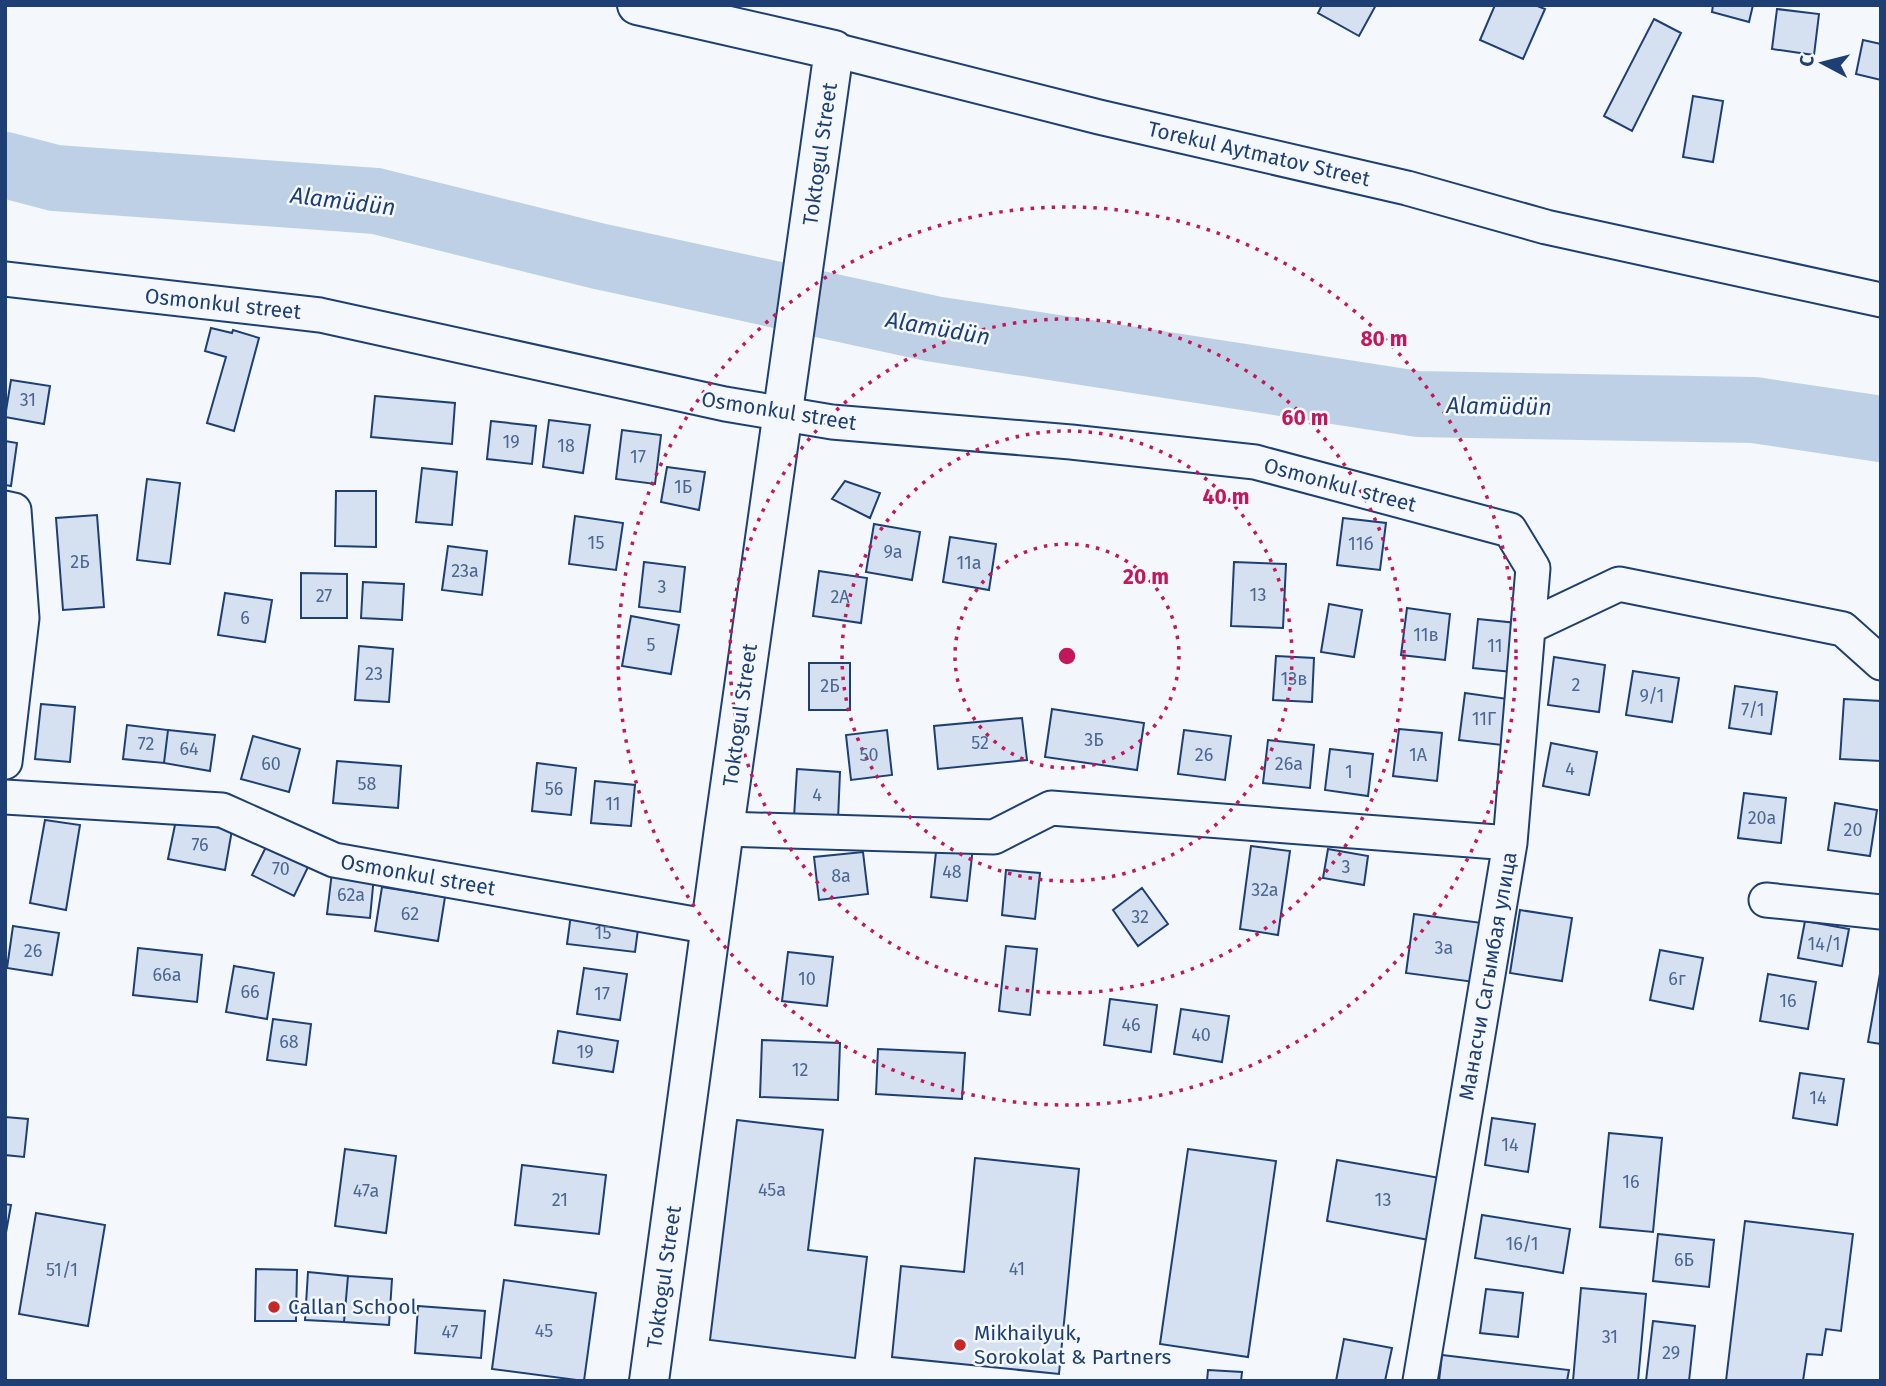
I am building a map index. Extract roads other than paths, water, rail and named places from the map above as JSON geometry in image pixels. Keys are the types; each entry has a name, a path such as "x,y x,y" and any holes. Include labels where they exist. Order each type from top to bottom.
{"street":[{"name":"Torekul Aytmatov Street","path":"637,5 718,15 834,50 1099,117 1407,188 1546,227 1881,300"},
{"name":"Toktogul Street","path":"649,1381 834,50"},
{"name":"Osmonkul street","path":"5,279 320,315 784,408 832,422 1071,442 1255,462 1510,530 1533,568"},
{"path":"5,508 14,510 22,618 5,762"},
{"name":"Манасчи Сагымбая улица","path":"1420,1381 1510,843 1533,568"},
{"path":"1528,627 1619,584 1843,629 1881,663"},
{"name":"Osmonkul street","path":"5,797 222,810 334,860 711,928"},
{"path":"724,829 994,837 1051,808 1510,843"},
{"path":"1766,900 1881,912"}],"waterway":[{"name":"Alamüdün","path":"5,165 55,178 376,201 598,256 934,329 1418,404 1754,410 1881,429"}],"place":[{"name":"Callan School","path":"274,1307"},
{"name":"Mikhailyuk, Sorokolat & Partners","path":"960,1345"}]}
